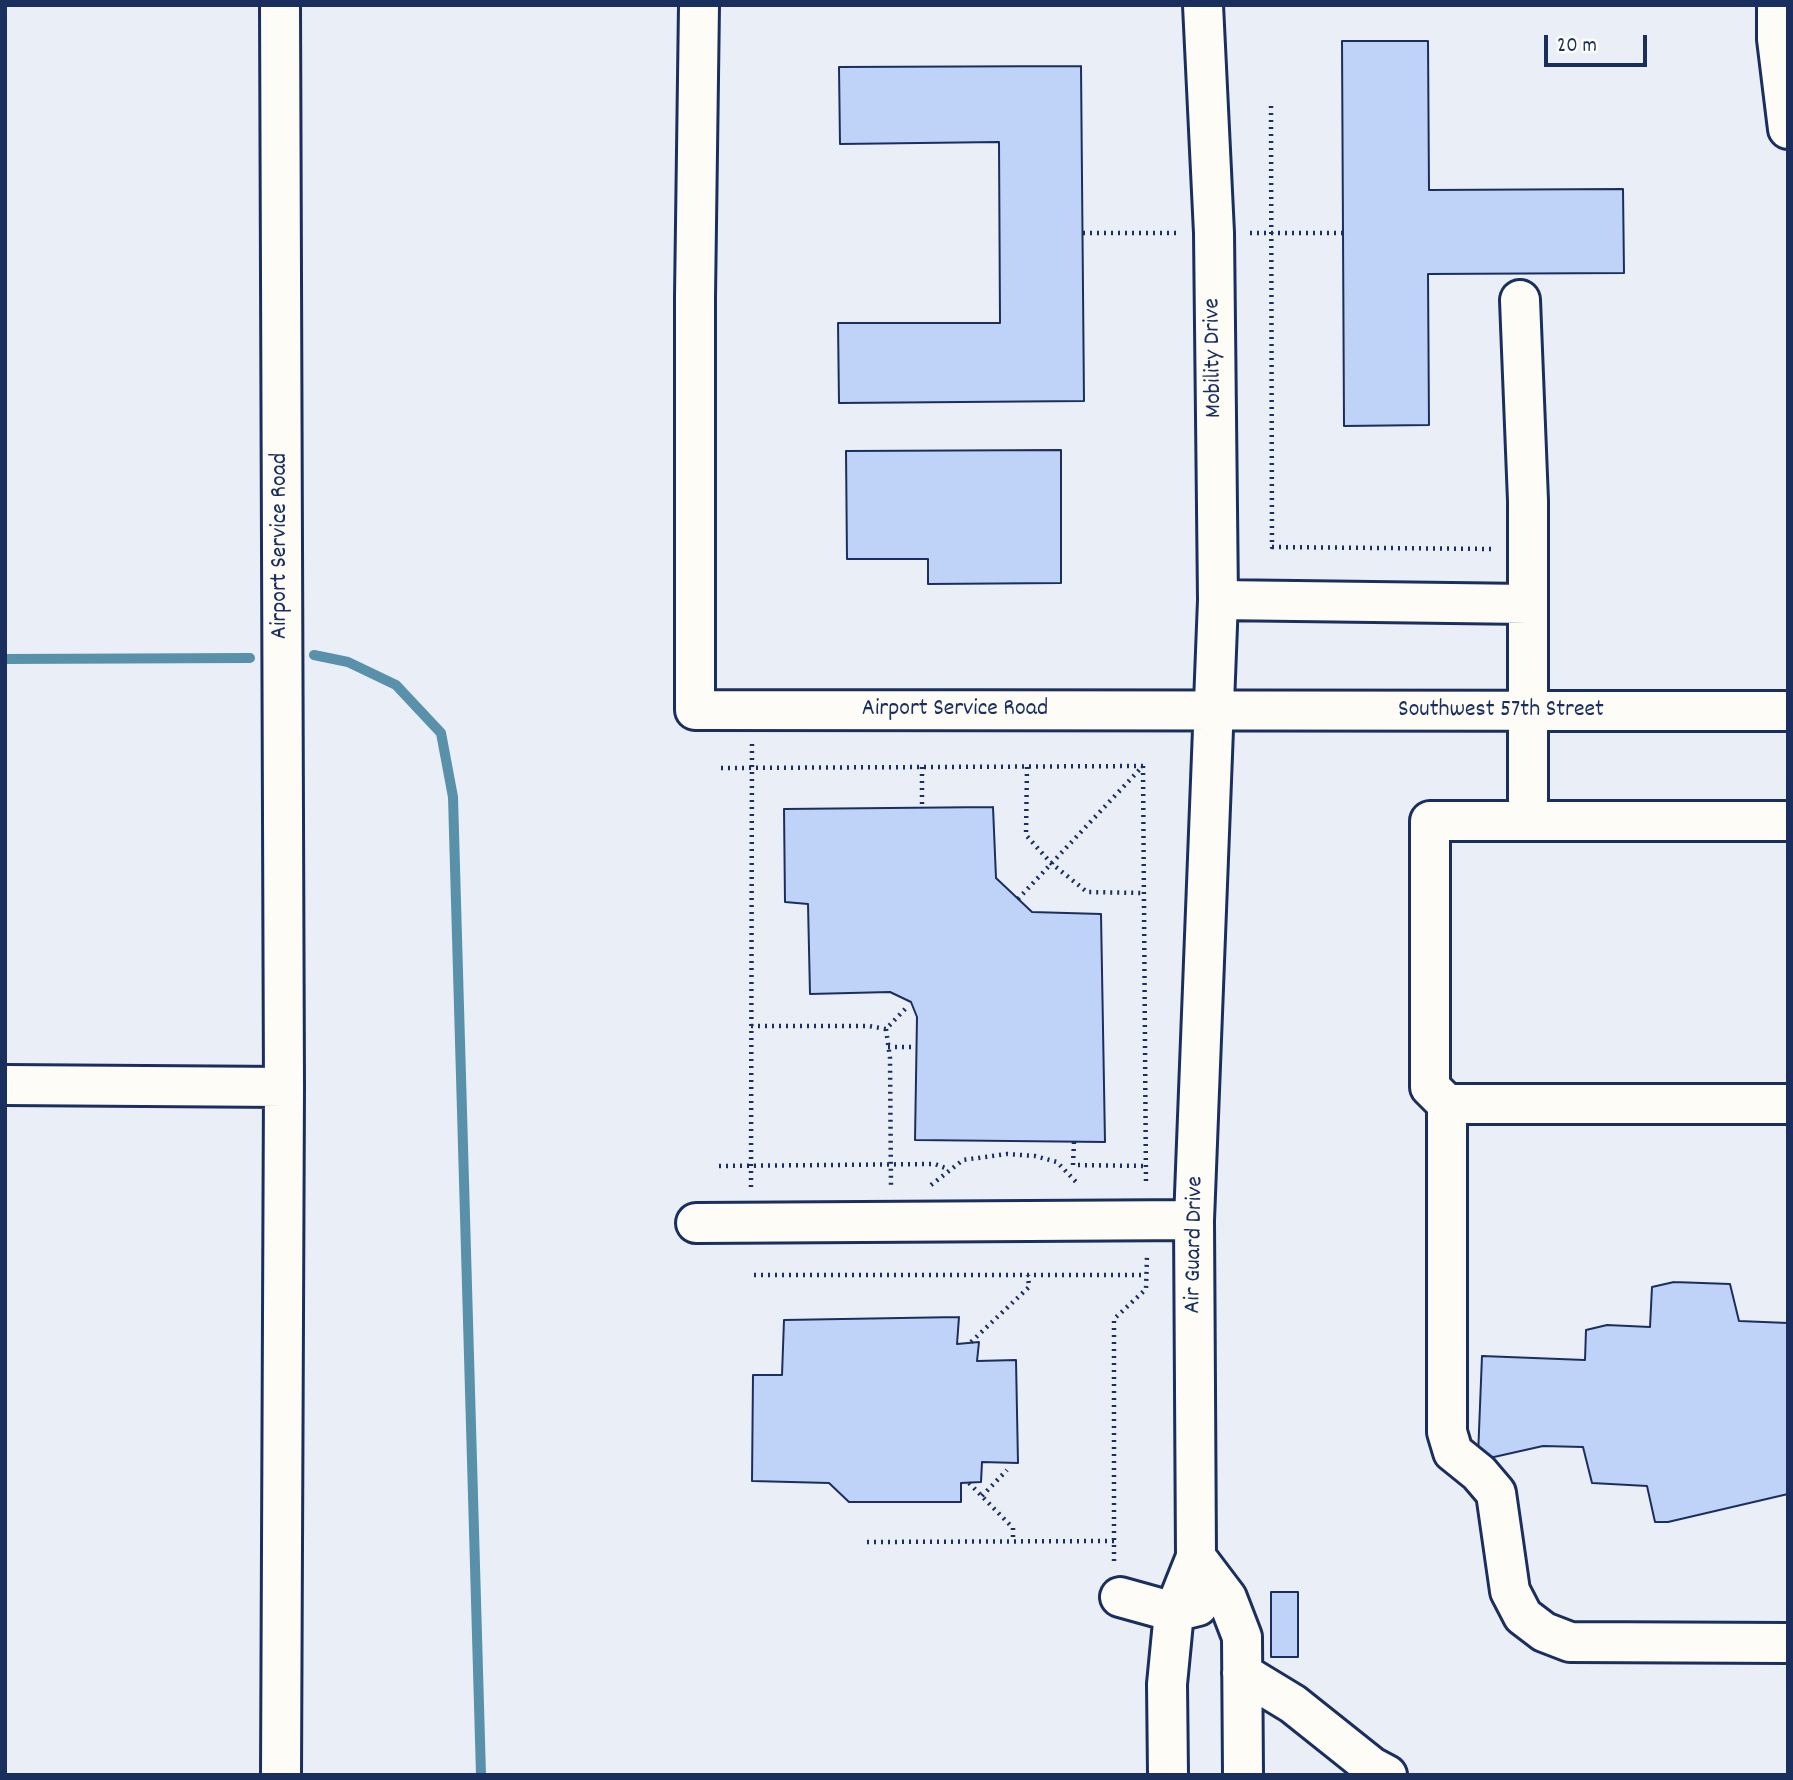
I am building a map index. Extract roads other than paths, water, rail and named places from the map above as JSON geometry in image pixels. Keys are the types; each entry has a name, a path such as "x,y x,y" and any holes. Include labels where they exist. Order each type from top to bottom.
{"lane":[{"name":"Airport Service Road","path":"280,5 284,1087 281,1775"},
{"name":"Airport Service Road","path":"699,5 695,298 695,710 1214,711"},
{"name":"Mobility Drive","path":"1203,5 1214,233 1218,600 1214,711"},
{"path":"1777,5 1777,40 1788,130"},
{"path":"1520,300 1528,500 1528,821"},
{"path":"1218,600 1528,604"},
{"name":"Southwest 57th Street","path":"1214,711 1788,711"},
{"name":"Air Guard Drive","path":"1168,1775 1167,1684 1174,1612 1196,1557 1194,1220 1214,711"},
{"path":"1788,821 1430,821 1430,1087 1447,1104 1788,1104"},
{"path":"5,1085 284,1087"},
{"path":"1447,1104 1447,1432 1453,1452 1479,1473 1496,1493 1510,1591 1522,1616 1544,1632 1570,1642 1788,1643"},
{"path":"696,1223 1194,1220"},
{"path":"1196,1557 1227,1598 1242,1637 1242,1775"},
{"path":"1117,1585 1174,1612 1227,1598"},
{"path":"1242,1673 1293,1704 1372,1767 1387,1775"}],"waterway":[{"path":"314,655 348,662 396,685 441,733 453,797 481,1775"},
{"path":"5,659 250,658"}]}
